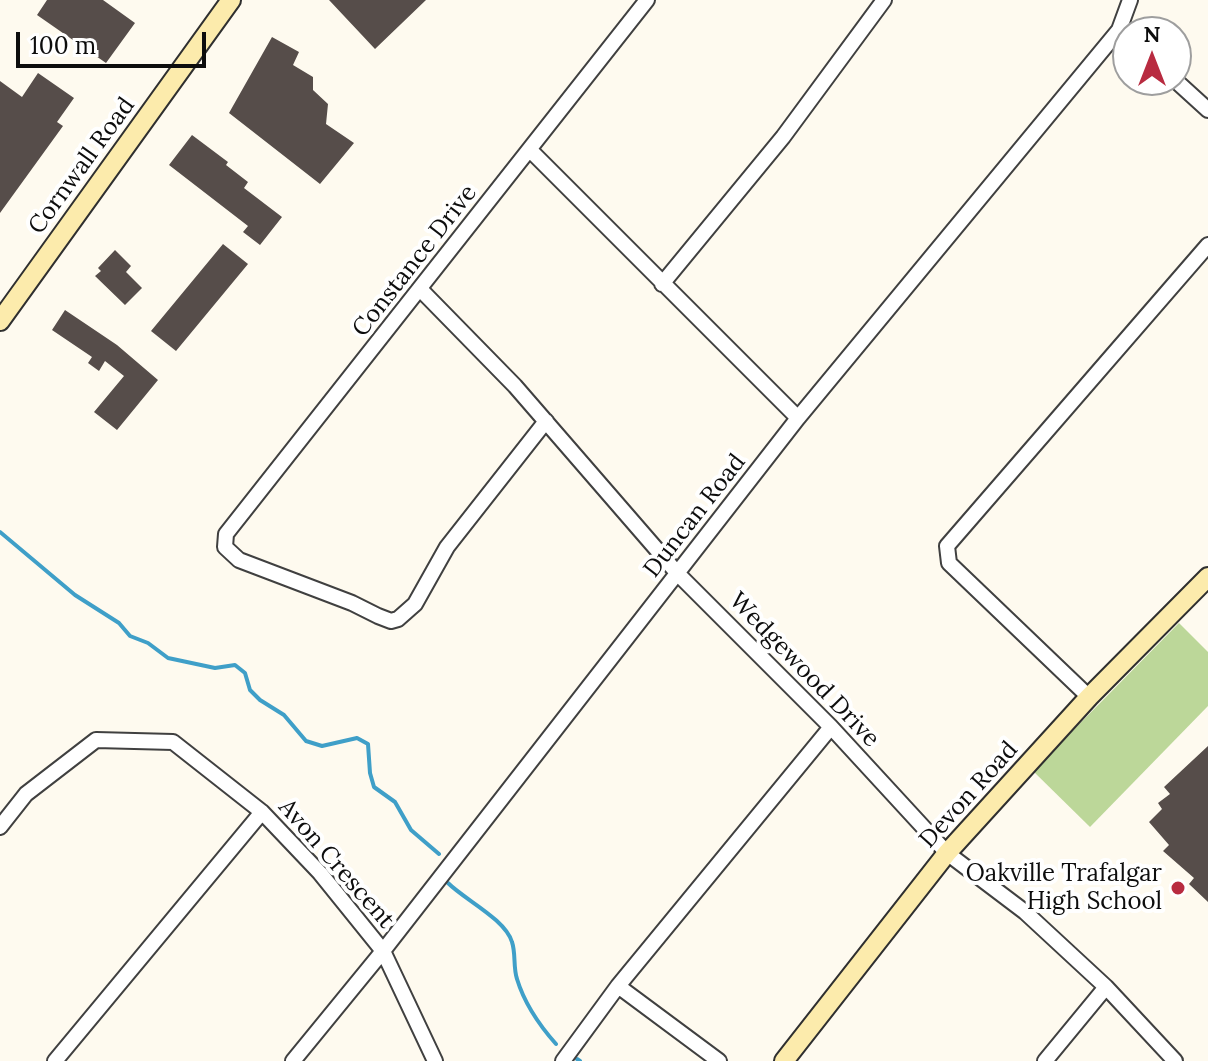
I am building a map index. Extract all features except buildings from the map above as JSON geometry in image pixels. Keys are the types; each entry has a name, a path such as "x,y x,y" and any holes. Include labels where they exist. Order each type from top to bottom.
{"street":[{"name":"Cornwall Road","path":"0,321 231,0"},
{"name":"Constance Drive","path":"546,421 447,547 415,604 398,619 391,621 239,560 225,547 226,534 647,0"},
{"path":"662,284 783,137 884,0"},
{"name":"Duncan Road","path":"293,1061 383,951 798,418 1112,48"},
{"path":"1192,95 1208,110"},
{"path":"530,150 798,418"},
{"path":"1089,697 949,563 947,546 1208,245"},
{"name":"Wedgewood Drive","path":"421,290 515,386 678,574 831,727 947,853 1025,912 1106,987 1175,1061"},
{"name":"Devon Road","path":"784,1061 947,853 1089,697 1208,577"},
{"path":"563,1061 618,986 831,727"},
{"name":"Avon Crescent","path":"0,827 26,794 96,740 173,742 262,812 320,873 383,951 435,1061"},
{"path":"55,1061 262,812"},
{"path":"618,986 719,1061"},
{"path":"1045,1061 1106,987"}],"green space":[{"path":"1179,623 1208,652 1208,706 1090,827 1033,771"}],"waterway":[{"path":"0,532 75,595 119,623 130,636 148,643 168,658 215,668 235,665 245,673 250,690 284,715 306,741 322,746 357,738 368,744 374,787 395,802 411,830 439,854"},
{"path":"448,883 493,918 508,934 524,996 538,1022 556,1044"}],"place":[{"name":"Oakville Trafalgar High School","path":"1178,888"}]}
